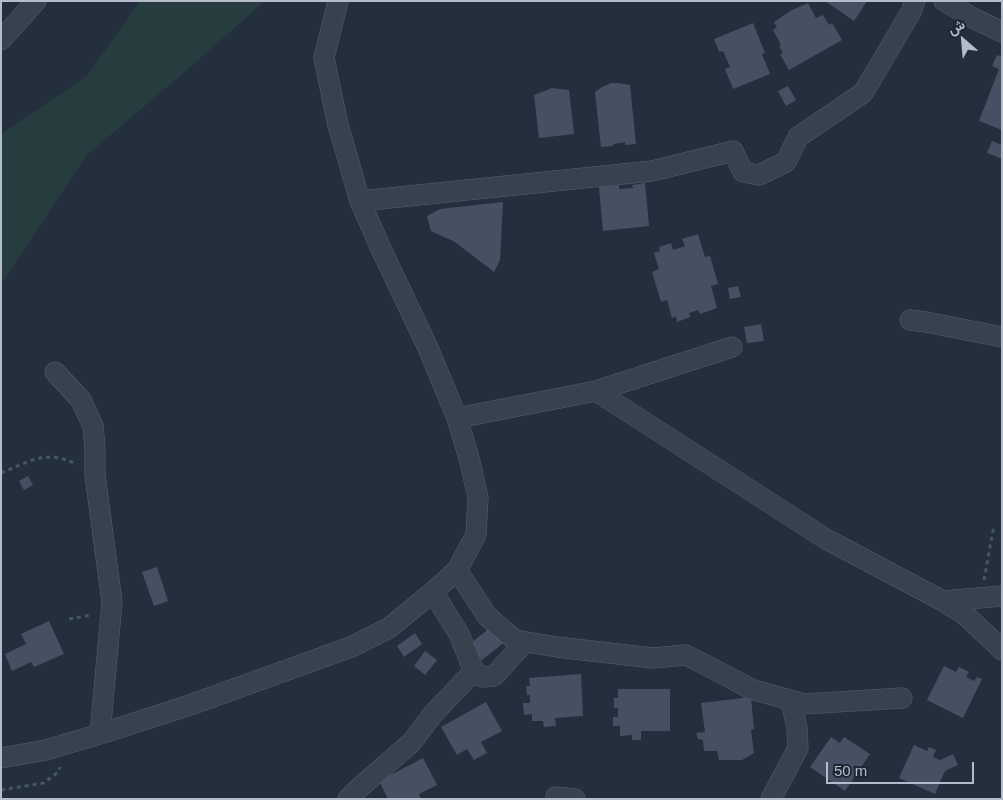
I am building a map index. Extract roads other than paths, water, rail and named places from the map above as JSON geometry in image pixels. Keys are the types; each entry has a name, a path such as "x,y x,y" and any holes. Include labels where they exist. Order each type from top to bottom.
{"street":[{"path":"1,40 36,1"},
{"path":"1,758 46,750 100,734 190,705 351,646 389,628 433,592 457,570 476,535 478,497 457,418 428,348 360,201 338,126 324,58 338,1"},
{"path":"360,201 652,171 733,151 743,172 758,175 786,162 798,137 863,93 911,12 915,1"},
{"path":"944,1 1002,32"},
{"path":"910,320 1002,337"},
{"path":"457,418 596,391 732,347"},
{"path":"56,372 81,400 93,426 95,475 112,602 100,734"},
{"path":"596,391 826,539 964,614 1002,650"},
{"path":"457,570 486,616 515,640 557,647 653,658 686,656 752,690 804,704 902,698"},
{"path":"433,592 459,634 474,672 482,677 494,676 526,642"},
{"path":"943,601 1002,596"},
{"path":"348,799 358,788 412,742 433,714 474,672"},
{"path":"771,799 798,748 797,728 791,701"},
{"path":"556,797 575,799"}]}
